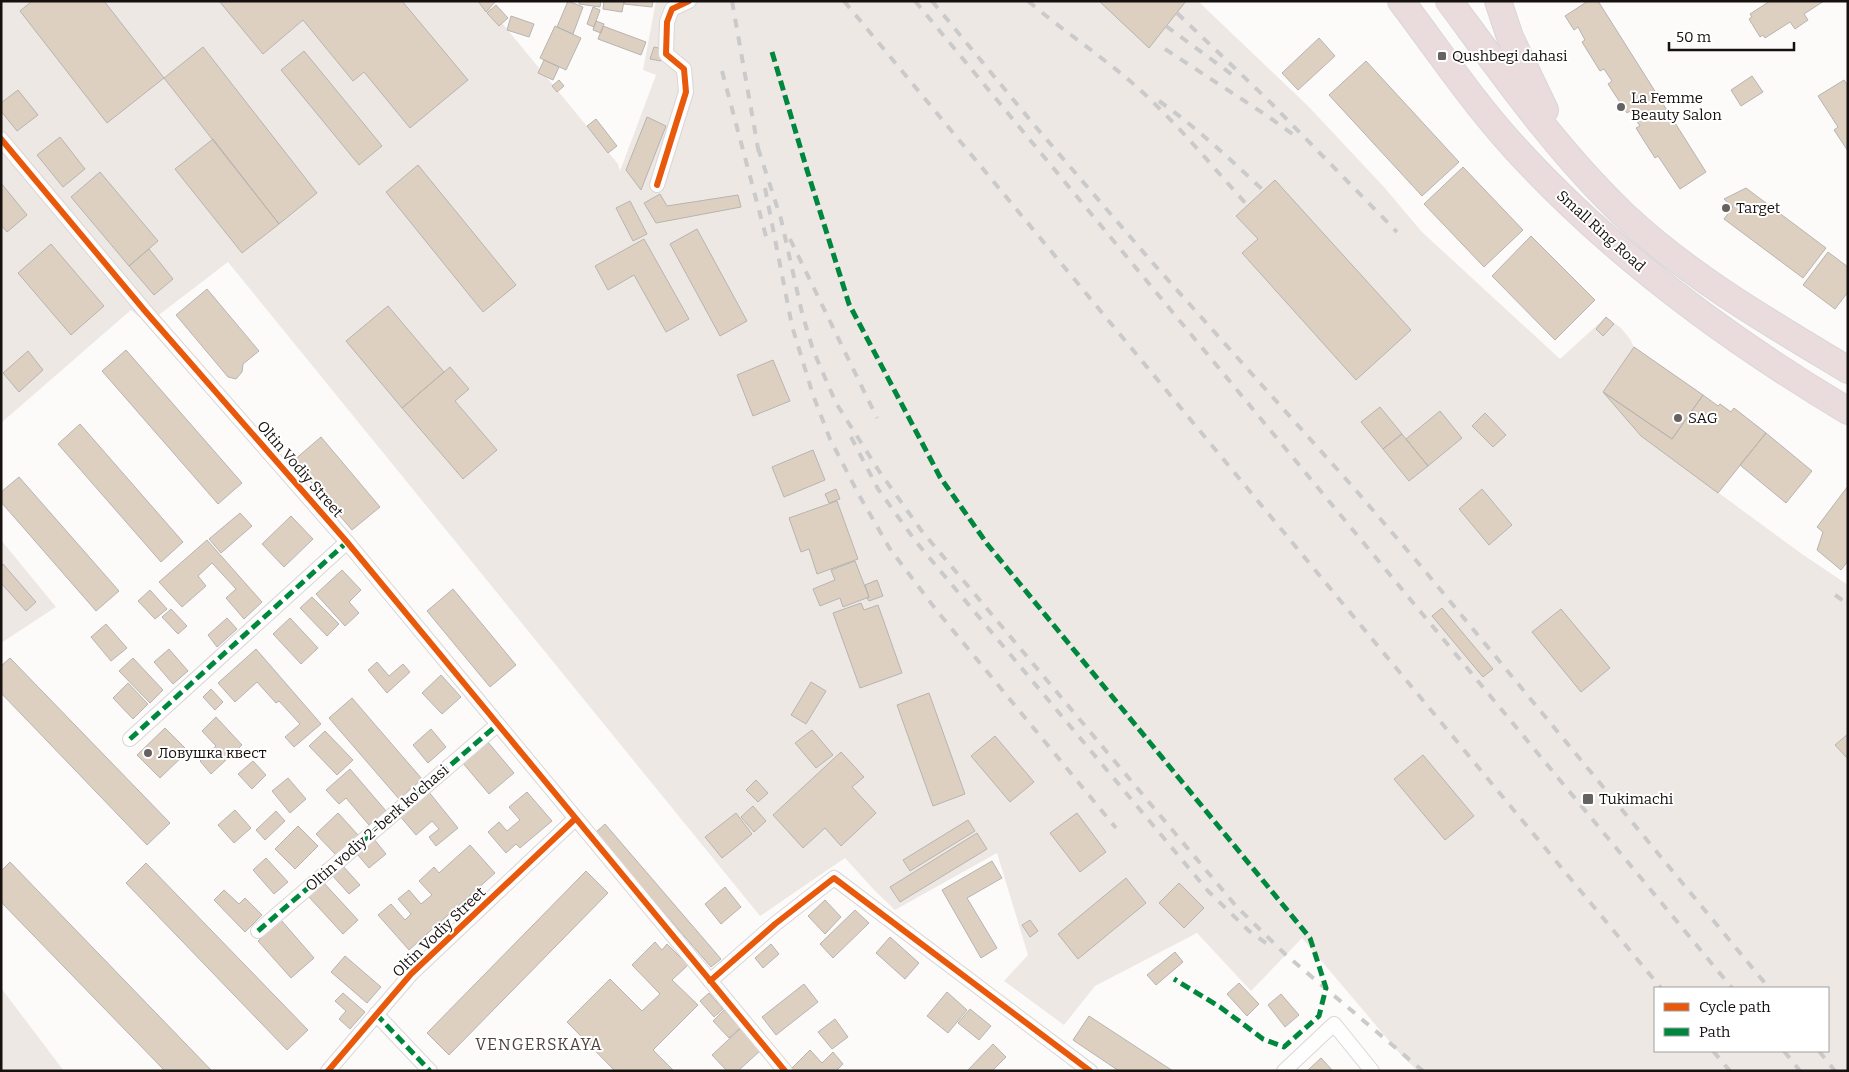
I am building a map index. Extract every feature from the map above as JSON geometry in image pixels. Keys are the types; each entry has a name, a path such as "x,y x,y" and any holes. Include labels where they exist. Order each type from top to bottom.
{"highway":[{"name":"Small Ring Road","path":"1401,1 1513,146 1577,212 1643,269 1729,335 1802,384 1848,411"},
{"name":"Small Ring Road","path":"1449,1 1536,118 1566,154 1625,216 1670,253 1742,305 1848,370"},
{"path":"1498,1 1510,37 1566,154"}],"street":[{"path":"657,185 686,92 684,69 666,54 667,22 672,9 689,1"},
{"name":"Oltin Vodiy Street","path":"1,139 145,311 346,542 785,1071"},
{"path":"130,739 346,542"},
{"name":"Oltin vodiy 2-berk ko'chasi","path":"258,931 497,725"},
{"name":"Oltin Vodiy Street","path":"328,1071 410,974 575,819"},
{"path":"710,981 775,924 834,878 1090,1071"},
{"path":"376,1014 430,1071"},
{"path":"1284,1071 1334,1024 1372,1071"}],"shaded area":[{"path":"1,1 484,1 618,164 620,171 656,75 643,70 656,1 1198,1 1308,106 1384,187 1422,232 1560,359 1606,317 1621,328 1634,347 1603,392 1641,436 1802,554 1848,585 1848,1071 1418,1071 1401,1055 1302,938 1251,991 1197,933 1095,986 1064,1025 1004,981 1028,955 997,853 895,910 845,858 760,916 228,262 147,324 131,310 1,423"},
{"path":"1,540 56,607 1,643"},
{"path":"1,988 64,1071 1,1071"}],"building":[{"path":"32,1 104,1 164,78 107,123 20,11"},
{"path":"219,1 402,1 468,80 410,128 364,72 353,81 303,20 263,54"},
{"path":"478,1 496,1 486,12"},
{"path":"568,1 583,7 573,34 557,27"},
{"path":"579,1 601,1 600,7 579,4"},
{"path":"604,1 624,1 622,12 603,9"},
{"path":"625,1 653,1 652,7 624,4"},
{"path":"1099,1 1186,1 1149,48"},
{"path":"1588,1 1598,1 1706,172 1680,189 1658,156 1655,158 1636,128 1640,126 1630,111 1627,113 1608,84 1612,81 1604,69 1600,71 1582,42 1585,40 1578,27 1574,30 1565,16"},
{"path":"1770,1 1824,1 1804,14 1808,20 1795,29 1790,22 1765,38 1763,35 1760,37 1749,19 1752,17 1750,14"},
{"path":"496,5 508,18 499,26 487,13"},
{"path":"593,7 600,10 594,27 587,24"},
{"path":"511,16 534,24 529,37 507,30"},
{"path":"596,21 604,24 601,33 593,30"},
{"path":"555,26 581,38 566,70 540,58"},
{"path":"603,26 646,42 641,55 598,39"},
{"path":"1319,38 1335,56 1298,90 1282,73"},
{"path":"203,47 317,193 279,224 164,78"},
{"path":"654,47 664,49 661,61 650,59"},
{"path":"304,51 382,146 359,165 281,70"},
{"path":"544,60 559,67 553,80 538,73"},
{"path":"1366,61 1459,162 1422,196 1329,95"},
{"path":"1752,76 1763,92 1741,106 1731,90"},
{"path":"559,80 564,86 557,92 552,86"},
{"path":"1844,80 1848,86 1848,151 1834,130 1838,127 1818,96"},
{"path":"18,90 38,115 17,131 1,111 1,103"},
{"path":"647,117 666,126 641,190 626,170"},
{"path":"596,119 617,146 608,153 587,126"},
{"path":"60,137 85,169 63,187 37,155"},
{"path":"213,139 279,224 242,253 175,169"},
{"path":"418,165 516,285 483,312 386,192"},
{"path":"1463,167 1523,230 1484,267 1424,204"},
{"path":"100,172 158,241 129,266 71,197"},
{"path":"1275,180 1411,330 1356,380 1242,253 1258,239 1236,216"},
{"path":"1,183 27,215 7,232 1,225"},
{"path":"1746,188 1826,248 1803,278 1724,219 1733,207 1724,199"},
{"path":"660,194 667,206 738,195 741,207 656,223 644,203"},
{"path":"630,201 647,234 633,241 616,208"},
{"path":"697,229 747,321 720,336 670,244"},
{"path":"1531,236 1595,300 1555,340 1492,276"},
{"path":"644,239 689,319 666,332 634,275 608,290 595,266"},
{"path":"51,244 104,306 71,335 18,273"},
{"path":"149,249 173,279 154,295 129,266"},
{"path":"1828,252 1848,267 1848,292 1835,309 1803,285"},
{"path":"207,289 259,351 243,364 242,372 236,379 228,377 176,315"},
{"path":"388,306 444,372 402,408 346,341"},
{"path":"1606,317 1614,324 1603,336 1596,329"},
{"path":"1634,347 1703,395 1672,439 1603,392"},
{"path":"126,350 242,483 218,504 102,371"},
{"path":"28,351 43,370 19,392 3,373"},
{"path":"773,360 790,401 753,416 737,375"},
{"path":"450,367 469,389 455,401 497,450 463,479 402,408"},
{"path":"1603,392 1672,439 1703,395 1718,406 1720,404 1731,412 1734,408 1766,433 1718,493 1641,436"},
{"path":"1380,407 1402,434 1383,449 1361,422"},
{"path":"1440,411 1462,438 1428,466 1406,439"},
{"path":"1485,413 1506,435 1493,447 1472,426"},
{"path":"80,424 183,542 161,562 58,444"},
{"path":"1766,433 1812,471 1786,503 1740,465"},
{"path":"1402,434 1428,466 1409,481 1383,449"},
{"path":"321,437 380,507 352,530 293,461"},
{"path":"813,450 825,480 784,497 772,467"},
{"path":"19,477 119,591 96,611 1,502 1,492"},
{"path":"1848,486 1848,561 1841,570 1817,550 1823,532 1817,527"},
{"path":"836,489 840,499 829,503 825,494"},
{"path":"1482,489 1512,525 1489,545 1459,509"},
{"path":"837,501 858,559 817,574 809,549 801,552 789,518"},
{"path":"240,513 252,526 221,553 209,539"},
{"path":"291,516 313,539 284,567 262,544"},
{"path":"207,540 262,602 244,619 226,598 236,589 212,563 198,576 206,586 182,607 159,582"},
{"path":"855,561 869,597 843,607 840,598 820,606 813,589 835,580 831,570"},
{"path":"3,564 36,602 26,611 1,583 1,566"},
{"path":"342,570 361,590 349,602 359,613 345,626 316,594"},
{"path":"877,580 883,596 869,601 865,585"},
{"path":"453,589 516,665 490,687 427,611"},
{"path":"150,590 167,609 155,619 138,601"},
{"path":"312,597 339,624 327,636 300,608"},
{"path":"861,603 864,610 878,605 902,673 860,688 833,613"},
{"path":"1442,608 1493,669 1483,677 1432,616"},
{"path":"171,609 187,626 178,634 162,617"},
{"path":"1561,609 1610,668 1581,692 1532,632"},
{"path":"227,618 237,629 217,647 208,635"},
{"path":"290,618 318,648 301,664 273,634"},
{"path":"106,624 127,648 111,661 91,637"},
{"path":"169,649 188,671 173,684 154,662"},
{"path":"256,649 321,724 294,747 285,737 300,724 279,701 276,703 257,682 235,702 218,683"},
{"path":"10,658 170,823 147,845 1,693 1,666"},
{"path":"133,658 163,690 150,703 119,671"},
{"path":"377,662 389,676 403,664 410,672 387,693 368,670"},
{"path":"441,675 461,697 442,714 422,693"},
{"path":"811,682 826,691 806,724 791,715"},
{"path":"128,683 148,704 133,719 113,698"},
{"path":"211,689 223,702 215,710 203,697"},
{"path":"929,693 965,794 933,806 897,705"},
{"path":"352,698 422,779 399,799 329,718"},
{"path":"216,717 242,745 211,774 200,761 216,746 202,731"},
{"path":"165,728 188,751 160,778 137,755"},
{"path":"431,729 446,747 428,763 413,745"},
{"path":"812,730 833,755 816,768 795,743"},
{"path":"325,731 353,760 337,775 309,746"},
{"path":"1848,734 1848,759 1835,745"},
{"path":"995,736 1034,782 1010,802 971,756"},
{"path":"487,741 514,773 489,794 462,762"},
{"path":"841,752 864,777 852,787 876,813 841,846 825,828 803,848 773,815"},
{"path":"1423,755 1474,816 1445,840 1394,779"},
{"path":"253,761 266,775 252,789 238,774"},
{"path":"350,769 386,811 369,825 346,798 339,804 326,790"},
{"path":"288,778 306,799 290,813 272,791"},
{"path":"756,780 768,793 758,802 746,790"},
{"path":"428,791 458,828 436,846 429,837 439,829 432,821 416,835 399,815"},
{"path":"527,792 552,821 520,848 516,844 506,853 488,832 499,822 507,831 520,820 509,807"},
{"path":"753,806 766,821 754,832 741,817"},
{"path":"235,810 251,828 234,843 218,825"},
{"path":"276,811 285,821 265,840 256,830"},
{"path":"338,813 358,835 336,855 316,834"},
{"path":"736,813 752,834 722,858 705,837"},
{"path":"1077,813 1106,852 1080,872 1050,833"},
{"path":"968,820 975,831 910,871 903,860"},
{"path":"605,824 721,959 711,967 595,833"},
{"path":"298,826 318,846 295,869 275,849"},
{"path":"977,833 987,849 900,902 890,887"},
{"path":"374,839 386,854 369,868 357,854"},
{"path":"470,845 495,873 409,950 378,915 391,904 405,920 411,914 398,899 409,890 421,904 432,895 419,881 434,867 439,873"},
{"path":"266,858 288,882 274,894 253,870"},
{"path":"992,861 1002,878 967,898 997,948 981,958 942,890"},
{"path":"10,862 212,1071 165,1071 1,902 1,871"},
{"path":"146,863 308,1030 287,1050 126,883"},
{"path":"342,865 360,885 349,894 331,874"},
{"path":"586,871 608,893 449,1055 427,1033"},
{"path":"1126,878 1146,903 1078,959 1058,934"},
{"path":"323,882 358,920 343,934 308,896"},
{"path":"1179,883 1204,908 1184,928 1159,903"},
{"path":"725,887 741,907 721,924 705,904"},
{"path":"224,890 239,904 245,898 262,915 245,932 214,900"},
{"path":"825,900 841,917 825,934 808,916"},
{"path":"855,910 869,923 833,958 820,944"},
{"path":"281,920 314,958 291,978 258,941"},
{"path":"1030,920 1038,931 1030,937 1022,925"},
{"path":"890,937 919,963 905,979 876,953"},
{"path":"655,942 662,950 667,944 688,965 672,980 698,1005 653,1050 674,1071 615,1071 567,1022 610,979 642,1011 660,994 632,965"},
{"path":"771,944 779,954 763,968 755,958"},
{"path":"1175,952 1183,962 1156,985 1147,975"},
{"path":"345,956 381,987 367,1003 331,972"},
{"path":"1239,983 1259,1004 1247,1016 1227,994"},
{"path":"804,984 818,1002 776,1035 762,1017"},
{"path":"947,992 967,1010 948,1033 927,1016"},
{"path":"343,993 365,1012 350,1029 339,1019 346,1011 335,1001"},
{"path":"709,993 723,1009 714,1017 700,1001"},
{"path":"1281,994 1299,1015 1285,1027 1268,1005"},
{"path":"970,1009 991,1026 979,1040 958,1023"},
{"path":"724,1010 740,1028 729,1038 713,1021"},
{"path":"1089,1016 1173,1071 1119,1071 1073,1040"},
{"path":"835,1019 848,1037 832,1049 818,1032"},
{"path":"741,1028 761,1050 738,1071 727,1071 712,1055"},
{"path":"993,1044 1006,1057 992,1071 967,1071"},
{"path":"810,1050 822,1063 833,1052 843,1064 836,1071 793,1071 791,1069"},
{"path":"1321,1058 1333,1071 1307,1071"}],"railway":[{"path":"732,1 759,154"},
{"path":"844,1 1660,987"},
{"path":"915,1 1731,987"},
{"path":"932,1 1035,126 1151,261 1353,487 1425,571 1768,987"},
{"path":"1028,1 1146,95 1248,206"},
{"path":"1177,13 1267,99 1397,232"},
{"path":"1166,26 1238,79"},
{"path":"1165,49 1298,138"},
{"path":"722,71 768,244"},
{"path":"1159,101 1200,133 1264,191"},
{"path":"758,148 781,219 802,313 813,350 836,403 879,471 921,530 1236,906 1286,955 1423,1071"},
{"path":"765,188 792,326 813,395 830,439 859,495 890,549 937,611 1116,828"},
{"path":"790,239 877,418"},
{"path":"851,437 878,489 917,543 1208,891 1249,931 1266,943"},
{"path":"1835,595 1848,604"},
{"path":"1714,1052 1730,1071"},
{"path":"1785,1052 1800,1071"},
{"path":"1820,1052 1835,1071"}],"marked path":[{"path":"772,52 849,304 940,477 988,545 1310,938 1326,988 1319,1016 1284,1047 1263,1039 1220,1007 1174,979"},
{"path":"130,739 347,542"},
{"path":"258,931 497,725"},
{"path":"376,1014 430,1071"}],"cycle path":[{"path":"657,185 686,92 684,69 666,54 667,22 672,9 689,1"},
{"path":"1,139 145,311 347,542 785,1071"},
{"path":"328,1071 411,974 575,819"},
{"path":"710,981 775,924 834,878 1090,1071"}],"place":[{"name":"Qushbegi dahasi","path":"1442,56"},
{"name":"La Femme Beauty Salon","path":"1621,107"},
{"name":"Target","path":"1726,208"},
{"name":"SAG","path":"1678,418"},
{"name":"Ловушка квест","path":"148,753"},
{"name":"Tukimachi","path":"1588,799"}],"district":[{"name":"VENGERSKAYA","path":"539,1044"}]}
